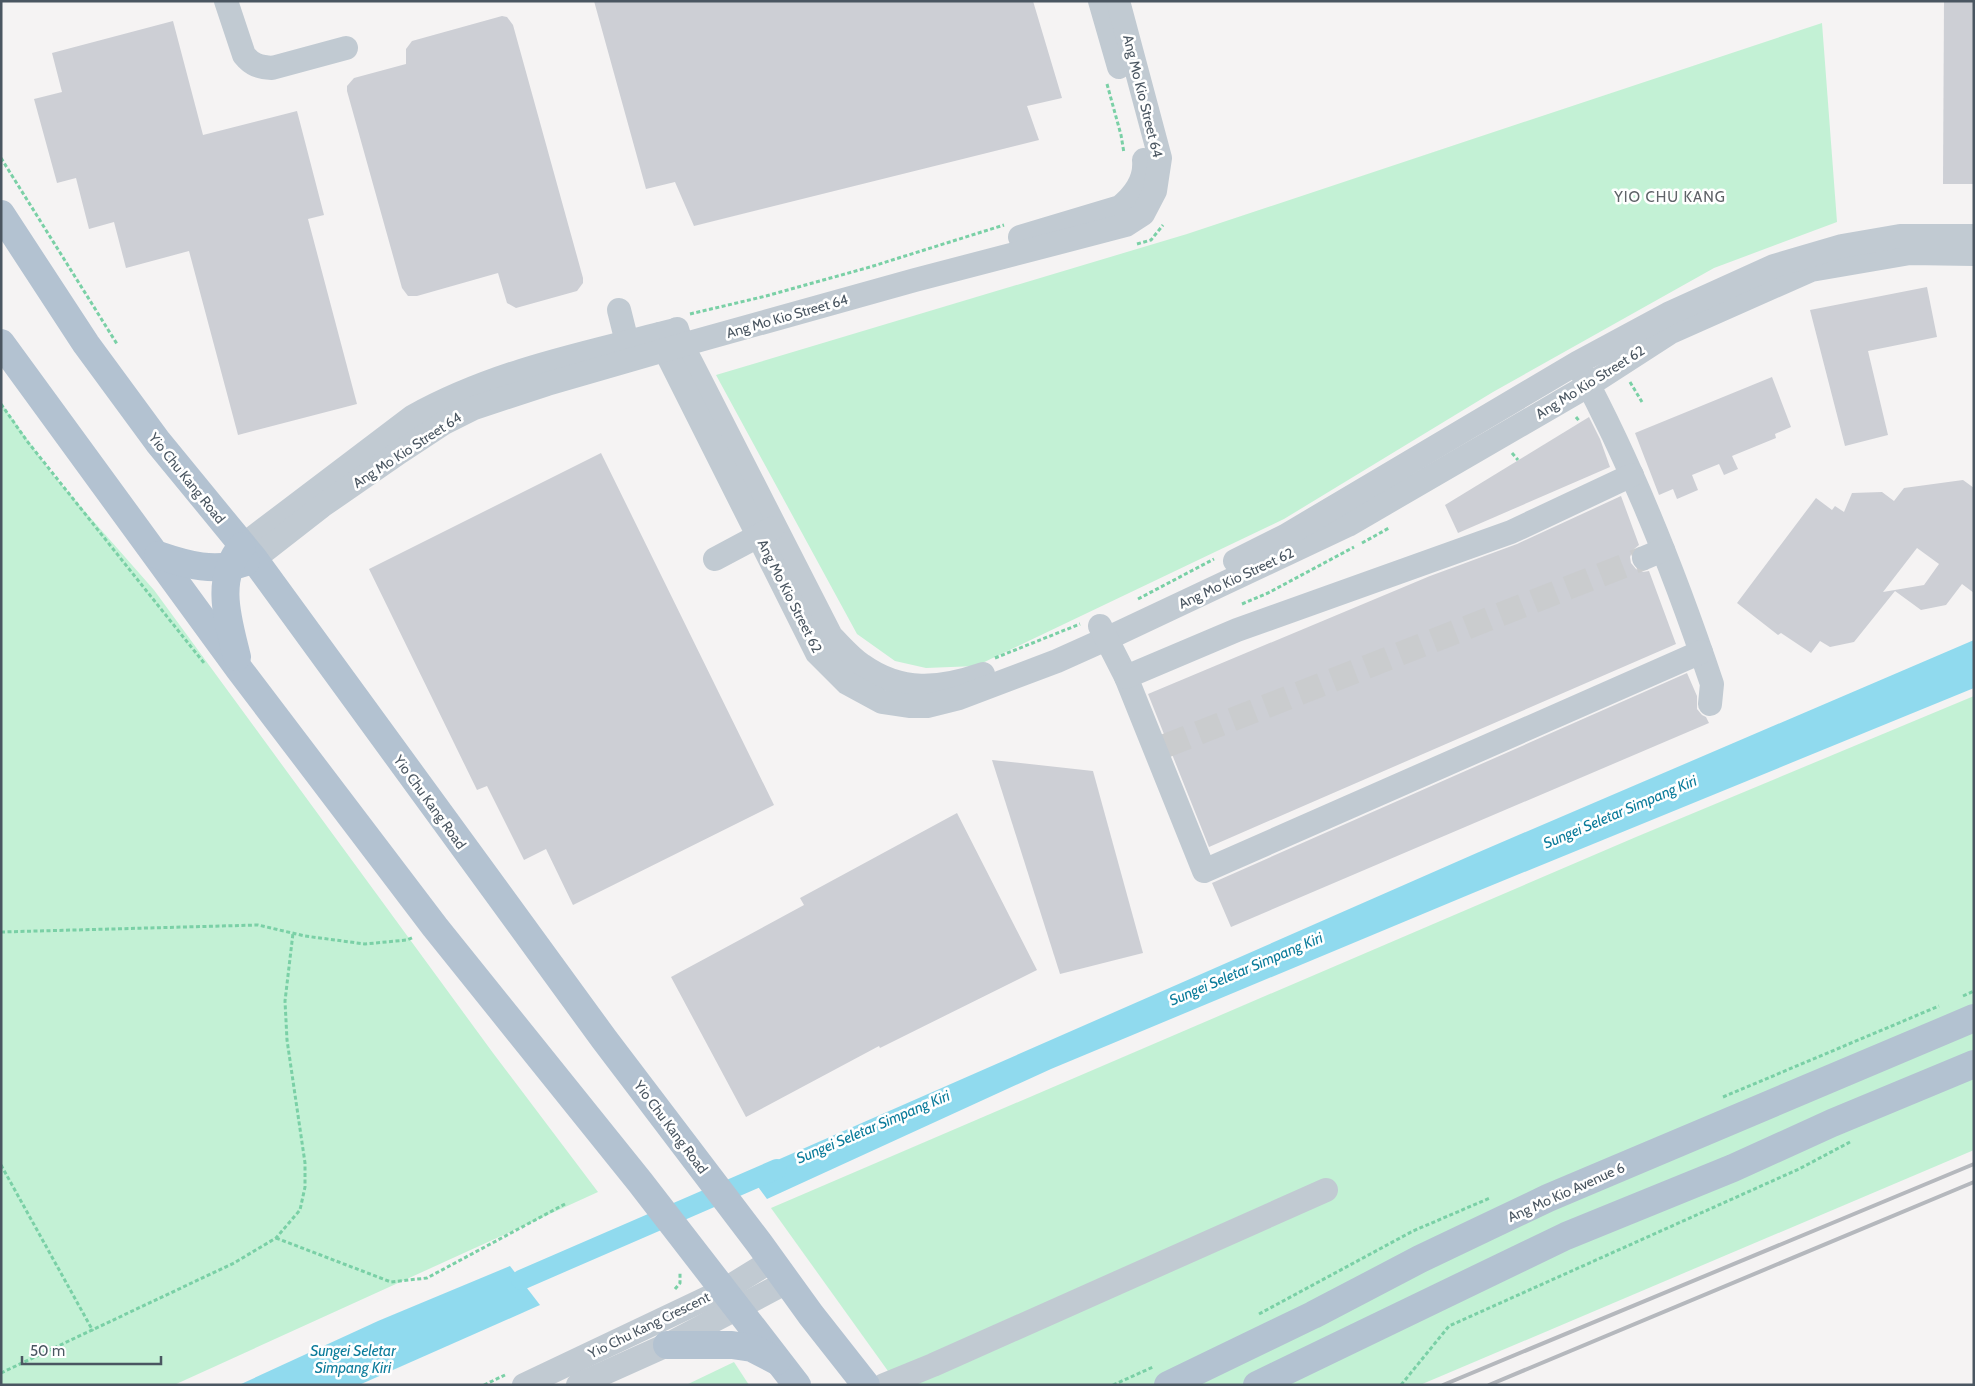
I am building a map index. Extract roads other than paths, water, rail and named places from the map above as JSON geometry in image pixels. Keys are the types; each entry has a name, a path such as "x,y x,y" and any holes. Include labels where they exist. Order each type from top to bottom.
{"main road":[{"name":"Yio Chu Kang Road","path":"1,214 86,344 241,557 866,1385"},
{"path":"1,344 62,430 158,555 239,668 435,927 640,1182 797,1385"},
{"path":"158,555 200,567 241,557"},
{"path":"239,668 226,606 225,586 241,557"},
{"name":"Ang Mo Kio Avenue 6","path":"1168,1385 1312,1315 1420,1259 1548,1198 1974,1018"},
{"path":"1257,1385 1566,1236 1733,1168 1974,1064"},
{"path":"667,1346 732,1345 752,1348 778,1361"}],"street":[{"path":"226,1 239,45 248,61 259,68 272,68 346,48"},
{"name":"Ang Mo Kio Street 64","path":"470,399 547,384 673,335 1022,237 1120,207 1133,196 1142,182 1144,164 1142,144 1100,1"},
{"name":"Ang Mo Kio Street 64","path":"241,557 322,506 394,443 444,423 470,399 543,363 627,342 673,335 915,280 1126,225 1143,214 1155,191 1160,158 1118,1"},
{"name":"Ang Mo Kio Street 62","path":"1098,629 1348,525 1589,385 1671,332 1811,270 1922,235 1974,236"},
{"name":"Ang Mo Kio Street 62","path":"673,335 767,532 817,653 847,683 882,702 909,706 927,706 957,690 1054,654 1098,629 1284,536 1577,363 1668,314 1774,266 1842,246 1885,248 1910,253 1974,254"},
{"path":"619,310 627,342"},
{"path":"1577,363 1652,518 1654,554 1701,652 1712,684 1710,704"},
{"path":"1126,678 1237,630 1511,532 1632,475"},
{"path":"715,559 767,532"},
{"path":"1098,629 1126,678 1160,748 1204,871 1701,652"},
{"path":"884,1385 1326,1190"},
{"name":"Yio Chu Kang Crescent","path":"578,1385 667,1346 731,1299 771,1261"},
{"name":"Yio Chu Kang Crescent","path":"524,1385 731,1299 787,1282"}],"water":[{"path":"1974,640 1974,688 1473,893 1051,1069 767,1199 748,1173 1479,852"},
{"name":"Sungei Seletar Simpang Kiri","path":"510,1266 540,1305 359,1385 239,1385 378,1321"}],"waterway":[{"name":"Sungei Seletar Simpang Kiri","path":"521,1280 777,1169"}],"tunnel":[{"path":"1165,746 1644,558"}],"railway":[{"path":"1443,1385 1974,1164"},
{"path":"1489,1385 1974,1182"}],"district":[{"name":"YIO CHU KANG","path":"1670,197"}]}
